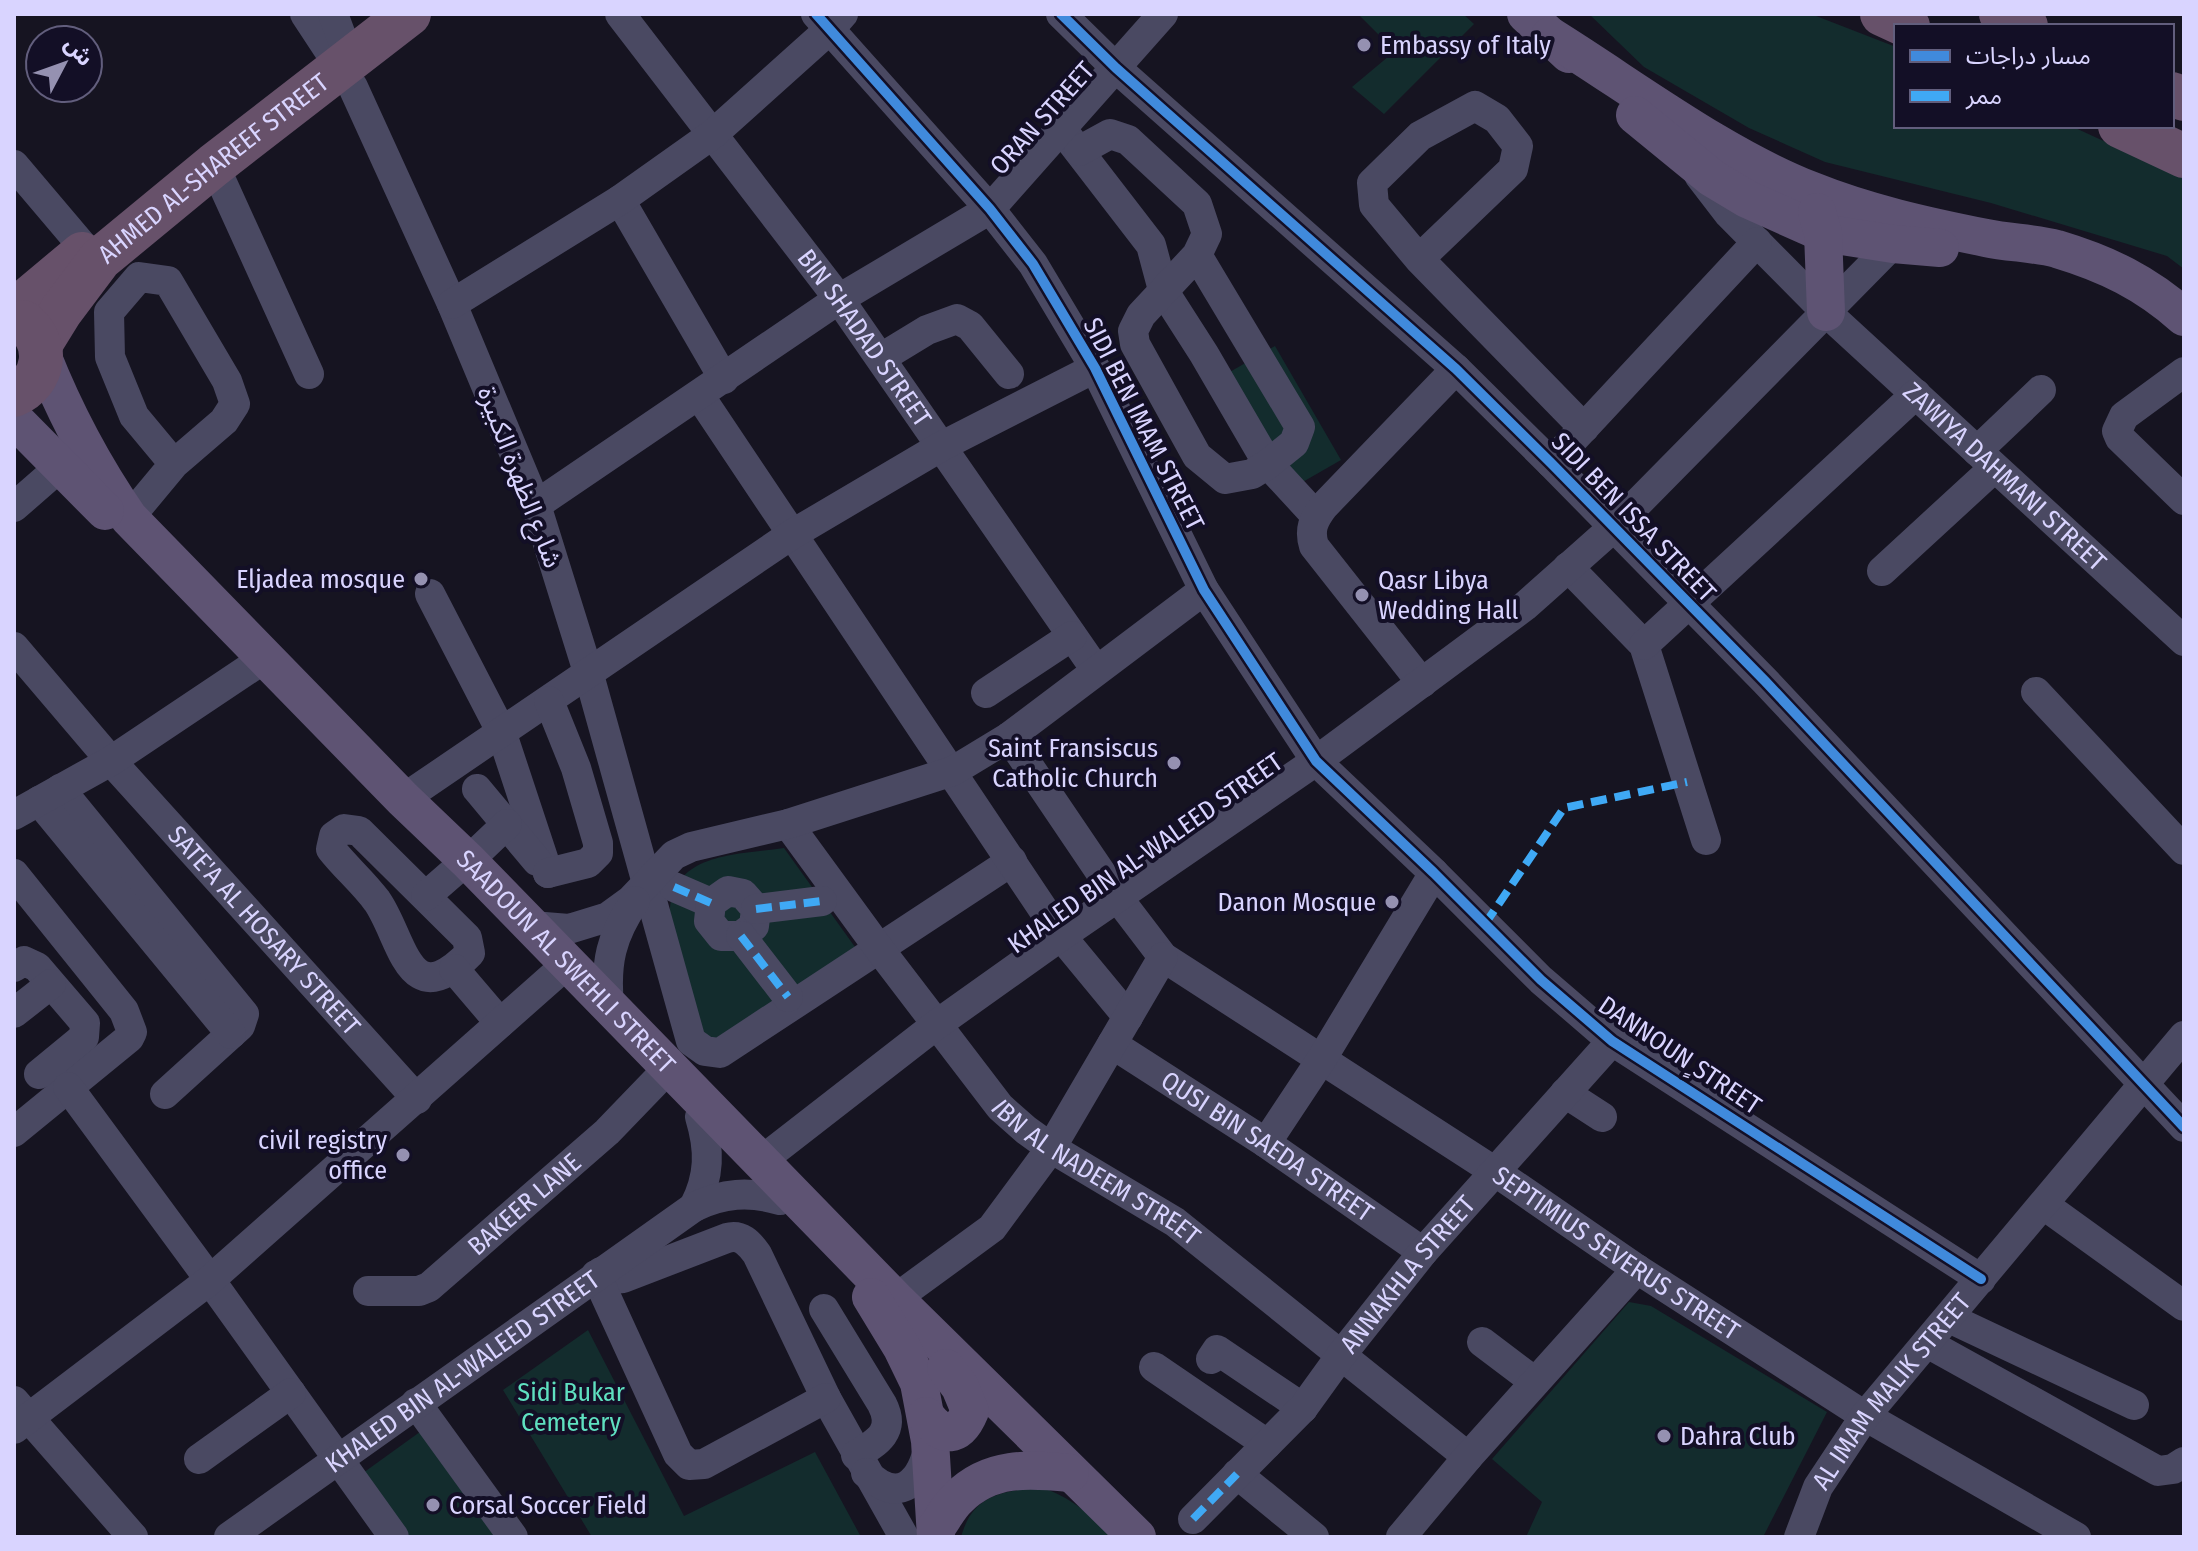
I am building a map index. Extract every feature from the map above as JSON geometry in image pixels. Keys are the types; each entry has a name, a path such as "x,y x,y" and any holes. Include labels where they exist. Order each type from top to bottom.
{"highway":[{"name":"AHMED AL-SHAREEF STREET","path":"14,395 34,381 41,369 32,339 61,311 93,254 97,238 346,48 409,14"},
{"path":"1882,14 1904,24"},
{"path":"2001,14 2022,24"},
{"name":"AHMED AL-SHAREEF STREET","path":"14,311 214,165 346,48"},
{"path":"2124,128 2184,156"}],"main road":[{"path":"1538,25 1608,92 1690,160 1750,196 1823,233 1946,249 1999,241"},
{"path":"1538,25 1668,114 1750,196 1810,191 1879,214 1999,241 2056,249 2130,276 2159,294 2184,317"},
{"path":"1810,191 1823,233 1826,312"},
{"name":"SAADOUN AL SWEHLI STREET","path":"32,339 61,448 256,664 462,865 532,926 895,1299 1137,1537"},
{"name":"SAADOUN AL SWEHLI STREET","path":"14,419 61,448 103,481 129,518 403,799 558,972 875,1301 919,1383 928,1428 925,1534"},
{"path":"895,1299 960,1387 970,1411 965,1425 957,1431 945,1433 928,1428"},
{"path":"925,1534 958,1498 992,1474 1022,1469 1070,1473"}],"street":[{"name":"شارع الظهرة الكبيرة","path":"305,14 346,48 536,505 589,675 661,885 691,1041 705,1051 720,1053 1012,861"},
{"name":"BIN SHADAD STREET","path":"620,14 839,299 1096,670"},
{"name":"SIDI BEN ISSA STREET","path":"1061,14 1116,68 1456,369 1615,526 2184,1127"},
{"name":"ORAN STREET","path":"536,505 839,299 990,209 1070,140 1116,68 1163,14"},
{"path":"452,304 620,200 713,134 829,19"},
{"name":"SIDI BEN IMAM STREET","path":"829,19 1033,264 1095,368 1204,590 1316,761"},
{"path":"1419,259 1513,169 1518,146 1497,119 1475,106 1420,136 1372,183 1374,205 1419,259 1584,428"},
{"path":"1197,255 1300,427 1294,443 1268,464 1252,474 1225,479 1197,456 1135,344 1133,331 1137,323 1163,290 1197,255 1207,234 1197,204 1128,140 1110,134 1070,140 1151,245 1163,290 1268,464 1316,516"},
{"path":"14,165 93,254"},
{"path":"214,165 309,374"},
{"name":"ZAWIYA DAHMANI STREET","path":"1750,196 1757,242 1826,312 2184,641"},
{"path":"620,200 712,387 791,535 953,771 1061,936 1128,1017"},
{"path":"1551,463 1757,242"},
{"name":"KHALED BIN AL-WALEED STREET","path":"761,1161 936,1025 1316,761 1525,606 1615,526 1893,244"},
{"path":"129,518 174,464 224,421 235,404 227,381 168,281 139,277 109,312 110,357 134,416 174,464"},
{"path":"881,358 927,330 957,319 970,326 1009,374"},
{"path":"403,799 791,535 942,446 1095,368"},
{"path":"1422,683 1314,546 1310,533 1316,516 1456,369"},
{"path":"2184,372 2124,416 2117,431 2120,438 2184,500"},
{"path":"1882,571 1985,460 2041,390"},
{"path":"1644,645 1916,394"},
{"path":"14,507 61,448"},
{"path":"1568,567 1644,645 1706,840"},
{"path":"609,1005 606,975 609,954 627,913 661,885 674,855 691,847 788,824 953,771 1009,737 1204,590"},
{"path":"430,594 501,731 548,873"},
{"path":"986,693 1072,636"},
{"name":"SATE'A AL HOSARY STREET","path":"14,647 111,761 417,1099"},
{"path":"165,1094 231,1034 38,802 111,761 256,664"},
{"path":"2036,692 2184,850"},
{"path":"548,873 588,863 598,853 598,843 576,768 549,701"},
{"name":"SEPTIMIUS SEVERUS STREET","path":"1009,737 1118,898 1163,957 1865,1416 2076,1537"},
{"name":"DANNOUN ٍSTREET","path":"1316,761 1541,980 1612,1041 1981,1279"},
{"path":"477,789 548,873"},
{"path":"379,904 462,865 507,824"},
{"name":"IBN AL NADEEM STREET","path":"788,824 1000,1107 1051,1148 1175,1222 1468,1457"},
{"path":"344,829 359,831 416,886 467,938 470,953 454,969 439,976 422,975 404,960 379,904 331,849 334,836 344,829"},
{"path":"1266,1143 1321,1060 1434,873"},
{"path":"14,874 128,1018 132,1032 68,1087 16,1125"},
{"path":"532,926 569,929 587,925 608,917 661,885 711,903"},
{"path":"728,891 743,894 756,909 754,926 741,936 721,936 709,921 711,903 728,891"},
{"path":"756,909 822,901"},
{"path":"741,936 788,997"},
{"path":"895,1299 992,1228 1051,1148 1163,957"},
{"path":"14,967 24,961 37,967 85,1023 84,1037 39,1074"},
{"path":"454,969 500,1023"},
{"path":"133,1537 19,1416 210,1280 558,972"},
{"path":"14,1013 51,984"},
{"name":"AL IMAM MALIK STREET","path":"1799,1537 1818,1487 1865,1416 2184,1036"},
{"name":"ANNAKHLA STREET","path":"1193,1519 1303,1408 1423,1252 1612,1041"},
{"name":"QUSI BIN SAEDA STREET","path":"1112,1044 1266,1143 1423,1252"},
{"name":"BAKEER LANE","path":"368,1291 419,1291 429,1287 584,1152 661,1076"},
{"path":"68,1087 394,1537"},
{"path":"1565,1093 1602,1117"},
{"path":"694,1207 707,1173 706,1137 700,1117"},
{"name":"KHALED BIN AL-WALEED STREET","path":"229,1537 694,1207 736,1193 765,1195 780,1200"},
{"path":"2044,1205 2184,1306"},
{"path":"598,1274 613,1279 623,1278 727,1238 739,1237 757,1254 832,1411 861,1464 925,1534"},
{"path":"1401,1537 1468,1457 1637,1269"},
{"path":"598,1274 678,1454 689,1465 704,1464 832,1411 882,1404"},
{"path":"824,1309 888,1418 885,1433 861,1464"},
{"path":"1949,1318 2134,1405"},
{"path":"1482,1342 1535,1382"},
{"path":"1927,1343 2158,1471 2173,1469 2184,1462"},
{"path":"1211,1359 1217,1350 1303,1408"},
{"path":"1154,1367 1267,1444"},
{"path":"199,1459 291,1393"},
{"path":"416,1403 513,1537"},
{"path":"861,1464 884,1487 905,1488 921,1471 928,1428"},
{"path":"1237,1474 1314,1537"}],"green space":[{"path":"1358,14 1463,14 1474,24 1384,114 1352,87 1395,51"},
{"path":"1589,14 1811,14 1894,46 1894,128 2075,128 2184,178 2184,269 2167,256 1991,203 1825,162 1749,128 1644,67"},
{"path":"1275,346 1341,460 1287,491 1221,377"},
{"path":"784,848 860,954 722,1040 711,1040 703,1031 670,917 672,896 680,880 693,868 709,861"},
{"name":"Dahra Club","path":"1629,1302 1651,1306 1827,1412 1763,1537 1526,1537 1542,1502 1492,1459"},
{"name":"Sidi Bukar Cemetery","path":"588,1330 684,1516 815,1452 861,1537 592,1537 503,1390"},
{"name":"Corsal Soccer Field","path":"424,1429 503,1537 410,1537 363,1473"},
{"path":"1040,1487 1071,1502 1116,1537 961,1537 973,1512 990,1498"}],"marked path":[{"path":"1485,924 1564,808 1687,782"},
{"path":"674,887 711,903"},
{"path":"756,909 822,901"},
{"path":"741,936 788,997"},
{"path":"1193,1519 1237,1474"}],"cycle path":[{"path":"816,14 990,209 1033,264 1095,368 1204,590 1316,761 1541,980 1612,1041 1981,1279"},
{"path":"1061,14 1116,68 1456,369 1551,463 1765,681 2184,1127"}],"place":[{"name":"Embassy of Italy","path":"1364,45"},
{"name":"Eljadea mosque","path":"421,579"},
{"name":"Qasr Libya Wedding Hall","path":"1362,595"},
{"name":"Saint Fransiscus Catholic Church","path":"1174,763"},
{"name":"Danon Mosque","path":"1392,902"},
{"name":"civil registry office","path":"403,1155"},
{"name":"Dahra Club","path":"1664,1436"},
{"name":"Corsal Soccer Field","path":"433,1505"}]}
